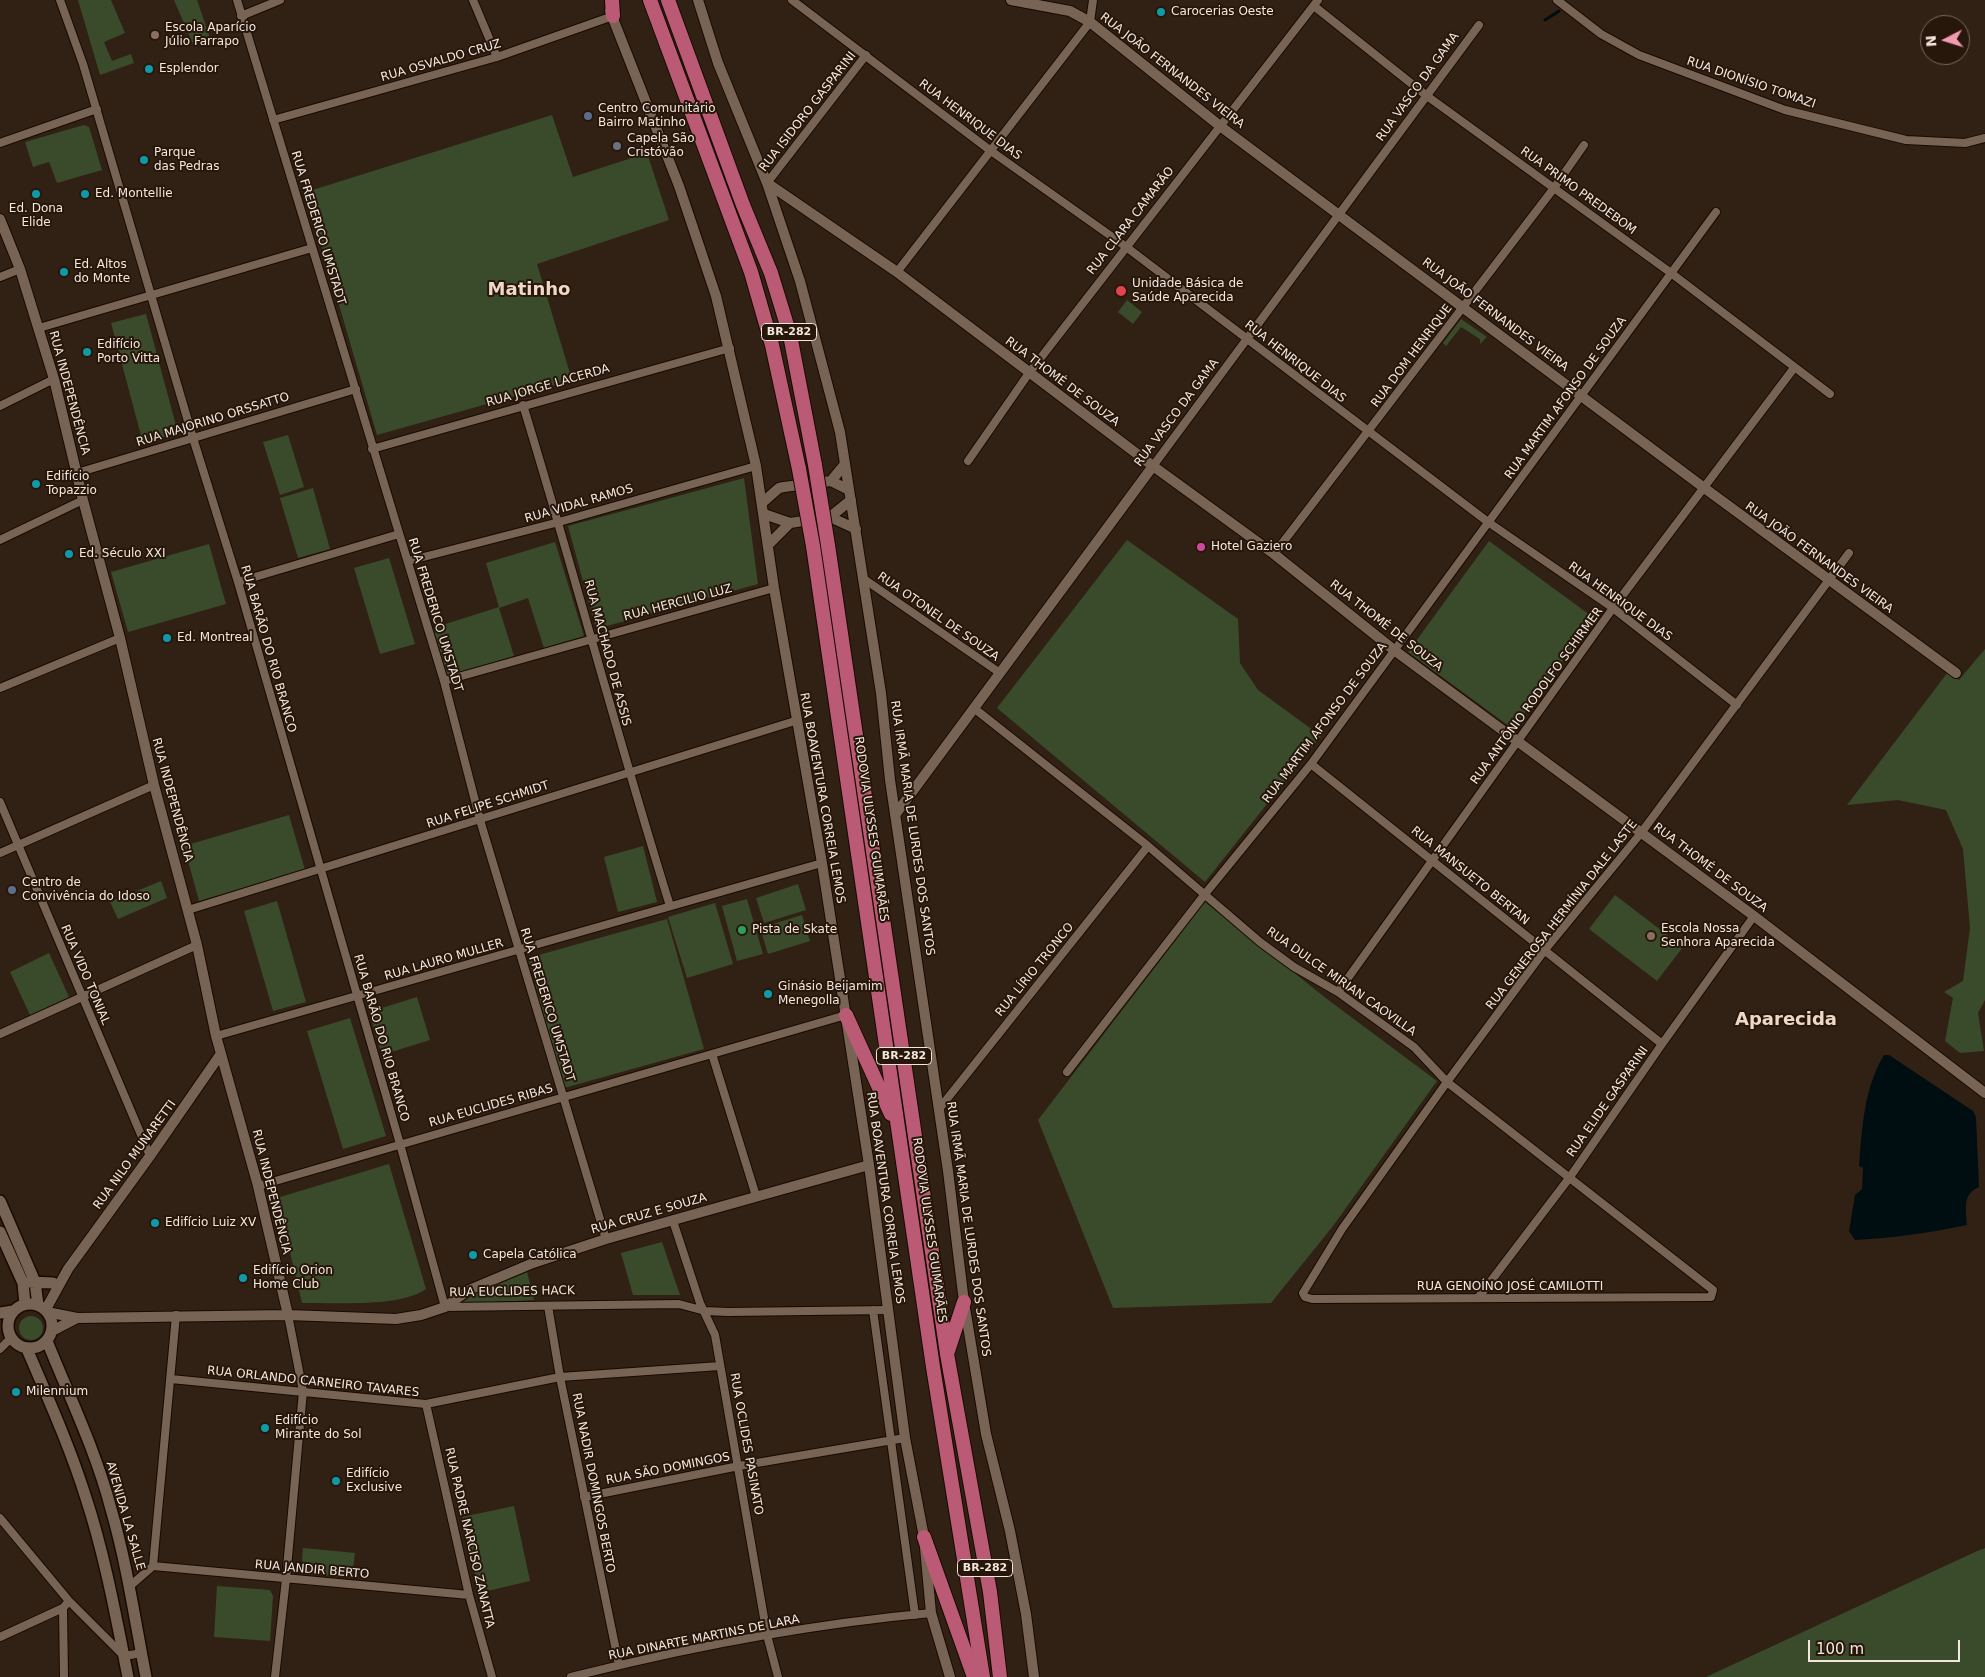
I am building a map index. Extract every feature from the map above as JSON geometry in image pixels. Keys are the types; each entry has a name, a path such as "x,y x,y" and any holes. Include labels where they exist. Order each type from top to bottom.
{"highway":[{"path":"612,0 613,16"},
{"name":"RODOVIA ULYSSES GUIMARÃES","path":"650,0 751,272 772,344 799,469 813,546 933,1367 983,1677"},
{"name":"RODOVIA ULYSSES GUIMARÃES","path":"668,0 743,205 771,273 790,335 816,465 947,1354 990,1592 1000,1677"},
{"path":"846,1016 898,1128"},
{"path":"947,1354 964,1302"},
{"path":"924,1537 974,1677"}],"main road":[{"path":"0,1201 35,1282 43,1308 51,1320 50,1336 38,1348 27,1349 18,1346 6,1331 8,1320 13,1312 25,1304 43,1308"},
{"path":"0,1232 23,1283 25,1304"},
{"path":"23,1283 53,1283"},
{"path":"0,1312 13,1312"},
{"name":"AVENIDA LA SALLE","path":"50,1336 111,1508 130,1586 146,1677"},
{"path":"27,1349 68,1445 99,1546 128,1677"},
{"path":"68,1445 86,1438"}],"street":[{"name":"RUA BARÃO DO RIO BRANCO","path":"60,0 96,109 193,438 238,582 445,1307"},
{"name":"RUA FREDERICO UMSTADT","path":"236,0 444,681 480,820 606,1239"},
{"path":"241,16 280,0"},
{"path":"473,0 496,58"},
{"name":"RUA BOAVENTURA CORREIA LEMOS","path":"605,0 613,16 679,186 716,296 730,348 756,466 795,721 822,863 869,1165 905,1438 924,1537 931,1613 950,1677"},
{"name":"RUA IRMÃ MARIA DE LURDES DOS SANTOS","path":"698,0 718,63 767,183 800,281 840,432 881,694 895,816 939,1109 964,1302 986,1434 1010,1531 1024,1605 1034,1677"},
{"name":"RUA HENRIQUE DIAS","path":"792,0 991,151 1125,246 1488,522 1613,608 1737,705"},
{"name":"RUA JOÃO FERNANDES VIEIRA","path":"1011,0 1070,11 1090,22 1220,126 1703,487 1956,673"},
{"path":"897,272 1090,22 1093,0"},
{"name":"RUA DIONÍSIO TOMAZI","path":"1557,0 1601,34 1639,55 1785,110 1906,140 1965,143 1985,138"},
{"name":"RUA PRIMO PREDEBOM","path":"1316,3 1426,96 1671,273 1830,394"},
{"name":"RUA CLARA CAMARÃO","path":"968,461 1029,373 1125,246 1316,3"},
{"name":"RUA OSVALDO CRUZ","path":"273,120 496,58 613,16"},
{"name":"RUA VASCO DA GAMA","path":"895,816 1479,25"},
{"name":"RUA ISIDORO GASPARINI","path":"767,183 866,55"},
{"path":"0,143 96,109"},
{"name":"RUA DOM HENRIQUE","path":"1274,554 1464,307 1584,145"},
{"name":"RUA THOMÉ DE SOUZA","path":"767,183 897,272 1153,466 1274,554 1394,650 1754,916 1985,1093"},
{"name":"RUA MARTIM AFONSO DE SOUZA","path":"1068,1072 1205,894 1311,764 1716,212"},
{"name":"RUA INDEPENDÊNCIA","path":"0,219 20,269 54,379 83,500 120,638 154,785 197,945 220,1055 258,1186 288,1314 303,1391 275,1677"},
{"path":"39,328 312,248"},
{"path":"0,277 20,269"},
{"name":"RUA JORGE LACERDA","path":"372,449 730,348"},
{"name":"RUA ANTÔNIO RODOLFO SCHIRMER","path":"1338,992 1432,859 1519,742 1613,608 1794,368"},
{"path":"0,406 54,379"},
{"name":"RUA MAJORINO ORSSATTO","path":"77,473 356,389"},
{"name":"RUA MACHADO DE ASSIS","path":"523,405 559,522 628,772 670,906"},
{"path":"758,479 779,488 831,481 846,464"},
{"name":"RUA VIDAL RAMOS","path":"408,561 559,522 756,466"},
{"path":"764,514 790,523 830,516 850,495 831,481"},
{"path":"762,503 779,488"},
{"path":"0,540 83,500"},
{"path":"830,516 856,529"},
{"path":"768,545 790,523"},
{"path":"238,582 399,534"},
{"name":"RUA GENEROSA HERMÍNIA DALE LASTE","path":"1305,1297 1304,1290 1342,1230 1447,1082 1544,951 1641,832 1849,553"},
{"name":"RUA OTONEL DE SOUZA","path":"864,578 1000,673"},
{"name":"RUA HERCILIO LUZ","path":"444,681 774,588"},
{"path":"0,688 120,638"},
{"name":"RUA DULCE MIRIAN CAOVILLA","path":"975,709 1148,846 1288,962 1338,992 1414,1047 1447,1082 1713,1290 1714,1294"},
{"name":"RUA FELIPE SCHMIDT","path":"188,910 795,721"},
{"name":"RUA MANSUETO BERTAN","path":"1311,764 1662,1044"},
{"path":"0,853 154,785"},
{"name":"RUA VIDO TONIAL","path":"0,802 150,1156"},
{"name":"RUA LÍRIO TRONCO","path":"939,1109 1148,846"},
{"name":"RUA LAURO MULLER","path":"216,1036 822,863"},
{"name":"RUA ELIDE GASPARINI","path":"1478,1298 1570,1177 1754,916"},
{"path":"0,1034 197,945"},
{"name":"RUA EUCLIDES RIBAS","path":"258,1186 846,1016"},
{"path":"712,1054 756,1196"},
{"name":"RUA NILO MUNARETTI","path":"43,1308 68,1269 220,1055"},
{"name":"RUA CRUZ E SOUZA","path":"445,1307 469,1290 533,1263 606,1239 869,1165"},
{"name":"RUA OCLIDES PASINATO","path":"673,1221 700,1303 715,1335 767,1635 778,1677"},
{"name":"RUA NILO MUNARETTI","path":"43,1308 53,1283 68,1269"},
{"name":"RUA GENOÍNO JOSÉ CAMILOTTI","path":"1305,1297 1312,1299 1711,1297 1714,1294"},
{"name":"RUA EUCLIDES HACK","path":"43,1308 77,1318 288,1314 396,1319 421,1315 445,1307 679,1304 705,1311 889,1310"},
{"name":"RUA NADIR DOMINGOS BERTO","path":"548,1306 560,1377 619,1665"},
{"path":"873,1310 915,1615"},
{"path":"130,1586 153,1566 176,1315"},
{"name":"RUA EUCLIDES HACK","path":"50,1336 77,1318"},
{"path":"0,1349 6,1331"},
{"name":"RUA ORLANDO CARNEIRO TAVARES","path":"171,1379 426,1404 560,1377 720,1366"},
{"name":"RUA PADRE NARCISO ZANATTA","path":"426,1404 469,1595 492,1677"},
{"name":"RUA SÃO DOMINGOS","path":"584,1497 739,1466 905,1438"},
{"path":"0,1518 69,1601 124,1656 142,1653"},
{"name":"RUA JANDIR BERTO","path":"153,1566 469,1595"},
{"path":"0,1637 63,1608 69,1601"},
{"path":"63,1608 64,1677"},
{"name":"RUA DINARTE MARTINS DE LARA","path":"571,1677 619,1665 767,1635 931,1613"}],"green space":[{"path":"78,0 111,0 125,33 104,42 112,61 131,54 134,63 100,75"},
{"path":"174,0 197,0 210,38 193,44"},
{"path":"552,115 573,177 647,153 669,220 537,264 572,380 377,435 306,192"},
{"path":"84,125 89,127 102,170 57,183 49,162 33,167 25,142"},
{"path":"1127,300 1142,312 1133,324 1118,312"},
{"path":"146,314 178,433 143,443 111,323"},
{"path":"1461,319 1487,337 1480,344 1480,339 1461,327 1446,346 1443,343"},
{"path":"288,435 304,487 280,495 263,442"},
{"path":"744,478 758,584 596,629 568,526"},
{"path":"313,488 330,549 298,558 280,498"},
{"path":"1127,540 1238,619 1240,663 1258,690 1321,736 1205,882 997,708"},
{"path":"1489,541 1594,618 1513,729 1408,652"},
{"path":"555,542 584,636 544,648 528,598 499,608 514,656 448,677 433,628 499,607 486,563"},
{"path":"209,544 226,604 128,632 111,572"},
{"path":"389,558 415,644 380,654 354,568"},
{"path":"1985,649 1985,1000 1978,1013 1984,1051 1960,1053 1945,1041 1953,998 1944,992 1963,981 1970,928 1963,849 1946,810 1898,800 1847,805 1948,672 1959,680"},
{"path":"289,815 305,870 199,901 184,846"},
{"path":"643,846 657,902 618,912 604,857"},
{"path":"161,881 167,898 118,919 110,902"},
{"path":"798,884 806,910 764,923 756,898"},
{"path":"1615,895 1683,947 1657,981 1589,929"},
{"name":"Pista de Skate","path":"747,899 763,954 737,961 722,906"},
{"path":"277,901 306,1002 273,1011 244,911"},
{"path":"1205,902 1327,999 1437,1081 1333,1226 1271,1303 1113,1308 1038,1120"},
{"path":"715,903 733,964 687,978 668,917"},
{"path":"802,915 810,941 768,954 760,928"},
{"path":"667,919 704,1049 564,1088 528,958"},
{"path":"49,953 69,997 30,1015 10,972"},
{"path":"417,997 430,1040 382,1055 369,1012"},
{"path":"350,1018 386,1136 343,1149 307,1031"},
{"path":"389,1164 426,1289 414,1295 384,1302 302,1303 277,1198"},
{"path":"662,1242 680,1295 633,1295 621,1253"},
{"path":"527,1272 534,1300 450,1304"},
{"path":"26,1316 36,1316 43,1323 43,1333 36,1340 26,1340 19,1333 19,1323"},
{"path":"514,1506 530,1581 479,1593 462,1517"},
{"path":"303,1548 355,1553 352,1578 301,1573"},
{"path":"1985,1548 1985,1677 1706,1677 1975,1552"},
{"path":"217,1586 270,1590 273,1596 270,1641 214,1637"}],"shaded area":[{"path":"1884,1055 1889,1055 1973,1111 1976,1117 1979,1187 1967,1198 1967,1225 1911,1235 1855,1240 1849,1231 1855,1195 1862,1189 1863,1168 1859,1166 1865,1109 1872,1081"}],"waterway":[{"path":"1545,20 1559,11"}],"place":[{"name":"Carocerias Oeste","path":"1161,12"},
{"name":"Escola Aparício Júlio Farrapo","path":"155,35"},
{"name":"Esplendor","path":"149,69"},
{"name":"Centro Comunitário Bairro Matinho","path":"588,116"},
{"name":"Capela São Cristóvão","path":"617,146"},
{"name":"Parque das Pedras","path":"144,160"},
{"name":"Ed. Dona Elide","path":"36,194"},
{"name":"Ed. Montellie","path":"85,194"},
{"name":"Ed. Altos do Monte","path":"64,272"},
{"name":"Unidade Básica de Saúde Aparecida","path":"1121,291"},
{"name":"Edifício Porto Vitta","path":"87,352"},
{"name":"Edifício Topazzio","path":"36,484"},
{"name":"Hotel Gaziero","path":"1201,547"},
{"name":"Ed. Século XXI","path":"69,554"},
{"name":"Ed. Montreal","path":"167,638"},
{"name":"Centro de Convivência do Idoso","path":"12,890"},
{"name":"Pista de Skate","path":"742,930"},
{"name":"Escola Nossa Senhora Aparecida","path":"1651,936"},
{"name":"Ginásio Beijamim Menegolla","path":"768,994"},
{"name":"Edifício Luiz XV","path":"155,1223"},
{"name":"Capela Católica","path":"473,1255"},
{"name":"Edifício Orion Home Club","path":"243,1278"},
{"name":"Milennium","path":"16,1392"},
{"name":"Edifício Mirante do Sol","path":"265,1428"},
{"name":"Edifício Exclusive","path":"336,1481"}],"district":[{"name":"Matinho","path":"529,290"},
{"name":"Aparecida","path":"1786,1020"}]}
